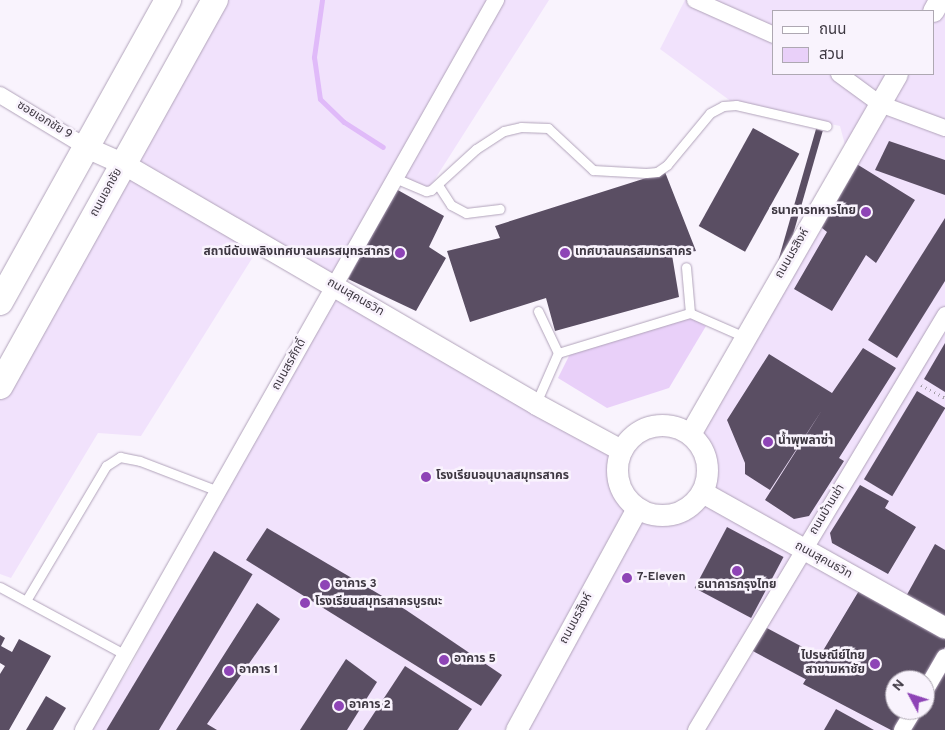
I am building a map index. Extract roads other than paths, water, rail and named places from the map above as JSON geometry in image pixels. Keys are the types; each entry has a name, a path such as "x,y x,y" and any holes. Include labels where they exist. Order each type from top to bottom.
{"main road":[{"path":"0,302 88,148 168,0"},
{"name":"ถนนเอกชัย","path":"0,386 215,0"}],"street":[{"name":"ถนนสรศักดิ์","path":"83,730 496,0"},
{"path":"695,0 772,34"},
{"path":"840,75 880,104 945,128"},
{"name":"ถนนนรสิงห์","path":"690,434 896,75"},
{"name":"ซอยเอกชัย 9","path":"0,95 88,148"},
{"name":"ถนนสุคนธวิท","path":"88,148 124,164 536,404 621,450"},
{"name":"ถนนบ้านเช่า","path":"696,730 945,315"},
{"path":"652,425 678,427 690,434 704,450 707,460 702,492 686,509 674,514 650,514 637,508 627,499 618,481 621,450 639,430 652,425"},
{"name":"ถนนสุคนธวิท","path":"702,492 945,628"},
{"name":"ถนนนรสิงห์","path":"516,730 637,508"},
{"path":"935,674 945,656"}],"lane":[{"path":"395,178 426,191 438,185 476,149 512,128 533,125 548,128 593,170 646,173 657,172 667,165 710,113 723,106 736,105 827,126"},
{"path":"438,185 445,199 466,214 500,209"},
{"path":"686,267 690,313"},
{"path":"536,404 558,353 538,311"},
{"path":"558,353 690,313 746,337"},
{"path":"27,599 106,466 120,457 140,461 218,491"},
{"path":"0,586 27,599 126,655"}],"waterway":[{"path":"322,0 314,57 320,99 344,122 383,147"}],"place":[{"name":"ธนาคารทหารไทย","path":"866,212"},
{"name":"สถานีดับเพลิงเทศบาลนครสมุทรสาคร","path":"400,253"},
{"name":"เทศบาลนครสมทรสาคร","path":"565,253"},
{"name":"น้ำพุพลาซ่า","path":"768,442"},
{"name":"โรงเรียนอนุบาลสมุทรสาคร","path":"426,477"},
{"name":"ธนาคารกรุงไทย","path":"737,571"},
{"name":"7-Eleven","path":"627,578"},
{"name":"อาคาร 3","path":"325,585"},
{"name":"โรงเรียนสมุทรสาครบูรณะ","path":"305,603"},
{"name":"อาคาร 5","path":"444,660"},
{"name":"ไปรษณีย์ไทย สาขามหาชัย","path":"875,664"},
{"name":"อาคาร 1","path":"229,671"},
{"name":"อาคาร 2","path":"339,706"}]}
